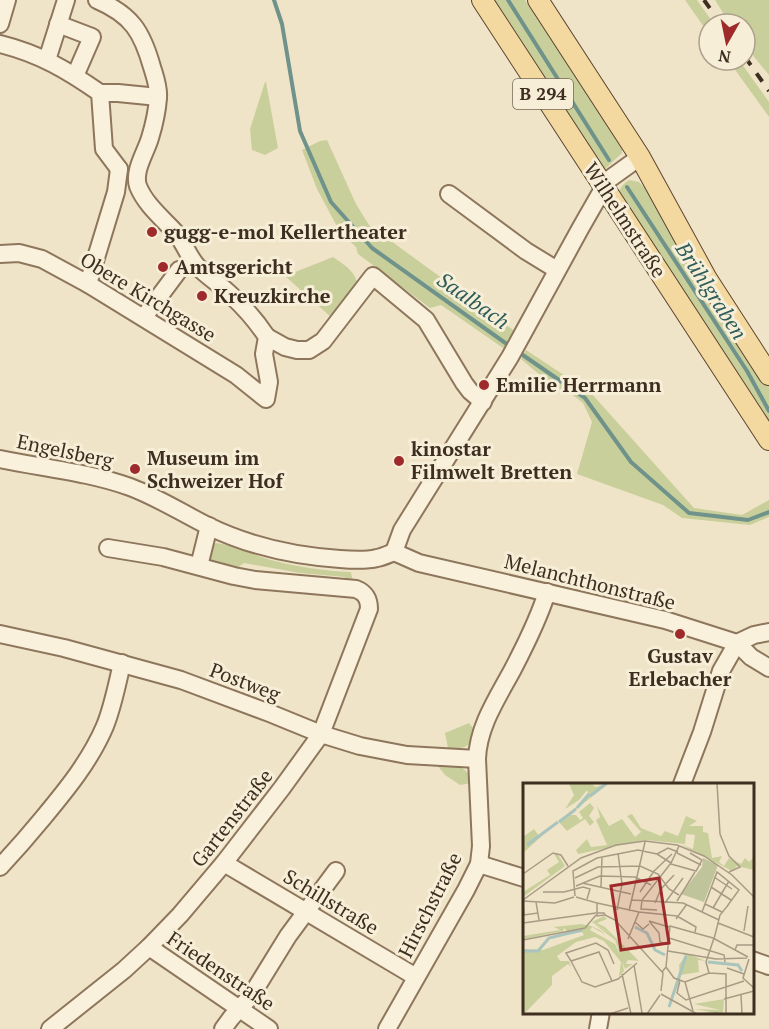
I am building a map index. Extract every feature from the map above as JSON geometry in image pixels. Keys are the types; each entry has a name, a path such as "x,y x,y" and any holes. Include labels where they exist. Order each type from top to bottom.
{"main road":[{"name":"Wilhelmstraße","path":"482,0 769,440"},
{"name":"Wilhelmstraße","path":"538,0 640,157 706,279 769,375"}],"street":[{"path":"0,24 7,0"},
{"path":"46,60 66,0"},
{"path":"97,0 124,15 138,30 152,65 158,89 156,115 139,167 137,184 147,201 178,235 190,258 199,268 244,308 267,337 297,351 309,350 323,341 373,276 426,321 470,391 483,402"},
{"path":"58,24 92,38 75,76"},
{"path":"0,44 46,60 100,93 158,97"},
{"path":"88,284 116,192 119,169 104,149 100,93"},
{"path":"394,552 402,530 514,350 603,188 608,180 640,157"},
{"path":"119,169 128,166 139,167"},
{"path":"449,194 526,251 557,270"},
{"name":"Obere Kirchgasse","path":"0,254 19,253 42,259 88,284 236,375 266,399 269,382 264,354 267,337"},
{"path":"144,317 179,270"},
{"name":"Engelsberg","path":"0,459 87,475 130,487 209,526 265,547 315,557 355,560 378,558 394,552"},
{"path":"108,548 163,557 199,566 209,526"},
{"name":"Melanchthonstraße","path":"394,552 419,563 664,620 737,643 751,657 769,668"},
{"name":"Gartenstraße","path":"51,1029 149,947 224,863 282,788 321,734 369,609 366,595 356,589 255,580 199,566"},
{"name":"Hirschstraße","path":"387,1029 479,864 481,846 478,744 482,730 533,628 547,592"},
{"path":"682,783 702,732 721,671 737,643 754,635 769,632"},
{"name":"Postweg","path":"0,634 122,663 199,687 321,734 360,746 407,755 477,759"},
{"path":"0,867 42,820 83,768 108,718 122,663"},
{"name":"Schillstraße","path":"224,863 416,977"},
{"path":"479,864 523,877"},
{"path":"223,1029 251,996 288,936 336,871"},
{"name":"Friedenstraße","path":"149,947 269,1029"},
{"path":"754,960 769,966"},
{"path":"598,1029 601,1014"}],"green space":[{"path":"490,0 525,0 623,145 622,153 605,169 601,166"},
{"path":"685,0 697,0 706,12 697,12 697,17"},
{"path":"715,0 769,0 769,75 757,60 757,12 722,12"},
{"path":"737,72 748,72 769,102 769,117"},
{"path":"265,82 278,148 265,155 252,150 250,129"},
{"path":"327,140 356,204 369,225 516,332 506,350 441,305 430,308 358,254 356,247 340,232 317,189 302,150"},
{"path":"629,180 646,186 697,278 769,386 769,430 619,196 621,187"},
{"path":"333,257 352,272 357,285 331,317 285,276"},
{"path":"526,350 591,393 694,508 742,515 769,500 769,517 750,525 682,518 663,505 577,474 592,422 583,403 570,393 553,386 521,359"},
{"path":"217,543 291,565 351,572 353,582 347,582 345,577 300,573 244,563 233,571 211,563 207,558 211,545"},
{"path":"469,723 476,732 469,744 462,748 448,748 445,733"},
{"path":"437,765 463,769 472,783 460,785 445,775"}],"waterway":[{"name":"Saalbach","path":"274,0 282,24 300,131 331,202 372,248 511,347"},
{"name":"Brühlgraben","path":"508,0 609,160"},
{"name":"Brühlgraben","path":"627,187 747,371 769,411"},
{"name":"Saalbach","path":"517,351 585,398 631,462 689,513 748,520 769,512"}],"railway":[{"path":"704,0 712,12"},
{"path":"756,72 769,91"}],"place":[{"name":"gugg-e-mol Kellertheater","path":"152,232"},
{"name":"Amtsgericht","path":"163,267"},
{"name":"Kreuzkirche","path":"202,296"},
{"name":"Emilie Herrmann","path":"484,385"},
{"name":"kinostar Filmwelt Bretten","path":"399,461"},
{"name":"Museum im Schweizer Hof","path":"135,469"},
{"name":"Gustav Erlebacher","path":"680,634"}]}
